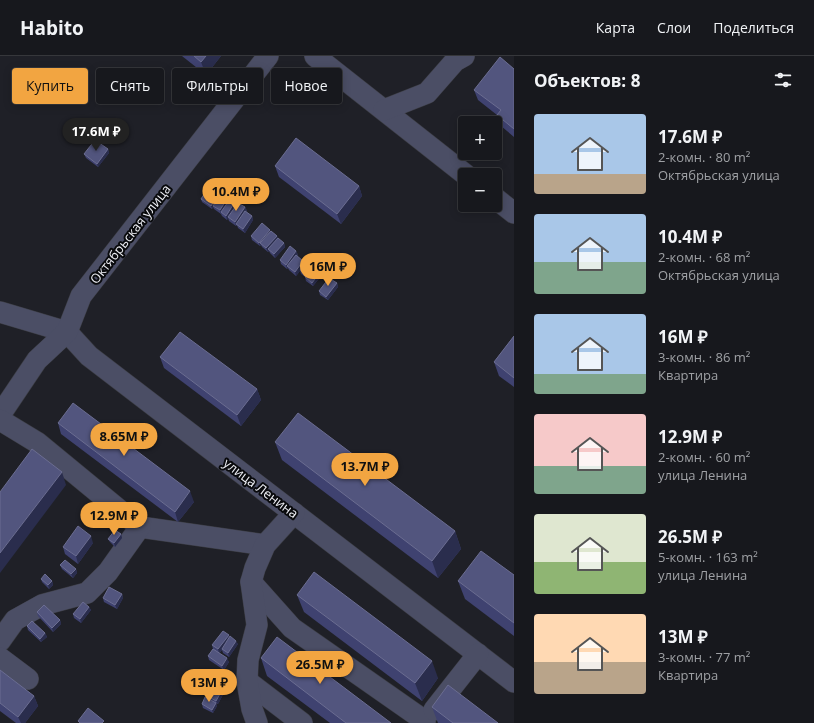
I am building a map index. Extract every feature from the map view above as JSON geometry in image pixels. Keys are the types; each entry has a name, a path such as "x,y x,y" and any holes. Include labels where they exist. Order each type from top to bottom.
{"street":[{"name":"Октябрьская улица","path":"0,415 37,360 67,332 81,296 268,56"},
{"path":"315,56 458,169"},
{"path":"384,110 427,93 455,61 464,56"},
{"path":"502,203 514,212"},
{"path":"0,312 67,332"},
{"name":"улица Ленина","path":"67,332 89,356 514,682"},
{"path":"0,420 38,443 140,527 265,545"},
{"path":"257,723 252,710 247,681 248,660 257,625 251,582 254,568 265,545 294,513"},
{"path":"0,641 15,620 22,616 42,605 87,593 108,572 140,527"},
{"path":"251,582 292,628 425,722 478,654"},
{"path":"0,658 28,680"},
{"path":"247,681 302,723"}],"building":[{"path":"194,56 206,56 201,62"},
{"path":"500,57 514,69 514,129 502,119 502,116 497,115 501,110 474,90"},
{"path":"296,138 359,186 337,214 275,166"},
{"path":"95,140 108,149 97,164 84,154"},
{"path":"211,183 221,190 211,206 201,199"},
{"path":"222,192 229,196 220,210 213,206"},
{"path":"228,202 233,205 226,216 221,212"},
{"path":"238,203 245,207 235,222 228,217"},
{"path":"245,211 252,216 243,229 236,224"},
{"path":"262,223 270,230 259,243 251,236"},
{"path":"271,231 277,236 266,248 260,243"},
{"path":"278,238 284,243 274,254 268,249"},
{"path":"290,246 296,251 286,265 280,260"},
{"path":"296,255 303,261 295,272 287,266"},
{"path":"307,261 312,265 305,274 300,270"},
{"path":"314,265 321,271 312,283 305,277"},
{"path":"329,278 337,283 326,297 319,291"},
{"path":"180,332 257,389 237,415 160,357"},
{"path":"514,336 514,378 494,362"},
{"path":"73,403 190,491 175,512 58,423"},
{"path":"298,413 455,531 432,561 275,442"},
{"path":"32,449 62,472 0,553 0,492"},
{"path":"78,526 91,536 76,556 63,547"},
{"path":"115,530 121,534 114,543 108,539"},
{"path":"481,551 514,575 514,623 458,581"},
{"path":"65,560 76,569 71,574 60,565"},
{"path":"314,572 432,661 415,683 297,595"},
{"path":"45,574 52,581 48,585 41,579"},
{"path":"109,587 122,594 115,605 103,598"},
{"path":"83,602 89,607 80,619 73,614"},
{"path":"44,605 60,620 52,628 37,612"},
{"path":"32,621 45,633 40,639 27,626"},
{"path":"223,631 229,635 218,649 212,645"},
{"path":"230,636 236,641 228,653 222,649"},
{"path":"277,637 391,723 346,723 261,658"},
{"path":"213,649 227,658 222,666 208,656"},
{"path":"0,670 34,696 18,717 0,703"},
{"path":"215,679 225,685 216,701 206,695"},
{"path":"448,685 498,723 453,723 432,707"},
{"path":"205,697 216,703 212,710 202,704"},
{"path":"88,708 104,721 102,723 80,723 78,721"}]}
